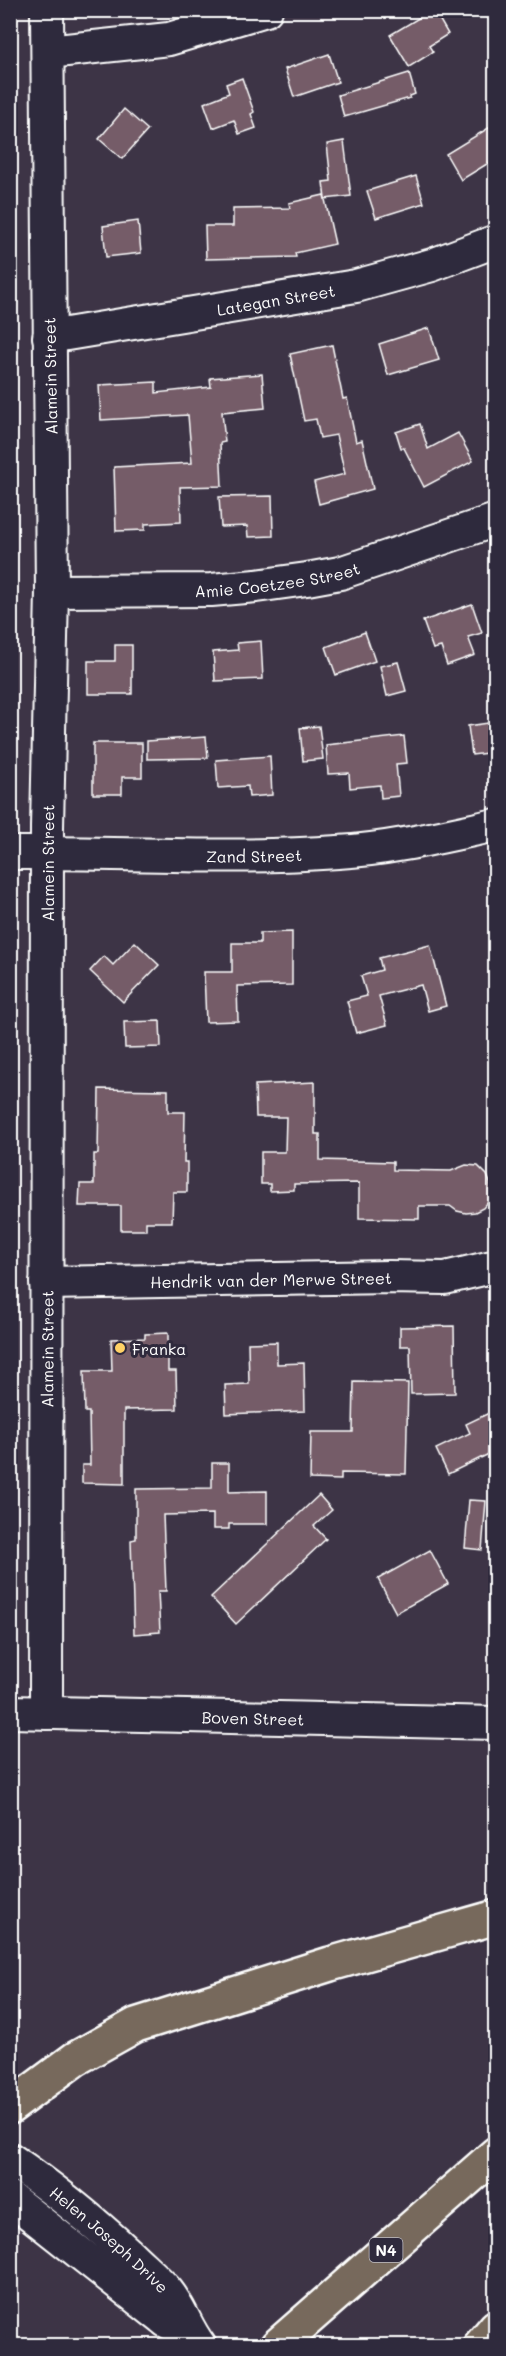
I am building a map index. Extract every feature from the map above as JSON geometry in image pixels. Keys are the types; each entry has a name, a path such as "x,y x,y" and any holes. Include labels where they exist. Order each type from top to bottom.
{"highway":[{"path":"10,2107 75,2059 136,2025 330,1964 495,1917"},
{"name":"N4","path":"277,2346 495,2154"},
{"path":"480,2346 495,2327"}],"street":[{"name":"Alamein Street","path":"46,1713 49,852 47,827 52,591 47,10"},
{"path":"48,52 169,39 266,10"},
{"name":"Lategan Street","path":"49,337 356,286 432,265 495,241"},
{"name":"Amie Coetzee Street","path":"52,591 211,590 307,579 340,573 495,520"},
{"name":"Zand Street","path":"10,853 170,855 339,852 407,843 495,825"},
{"name":"Hendrik van der Merwe Street","path":"46,1283 446,1278 495,1266"},
{"name":"Boven Street","path":"10,1712 495,1723"},
{"name":"Helen Joseph Drive","path":"10,2159 47,2184 87,2217 165,2289 180,2308 196,2340"},
{"name":"Helen Joseph Drive","path":"10,2198 166,2321 196,2340"}],"building":[{"path":"432,10 448,34 429,46 433,52 409,67 390,35"},
{"path":"329,54 338,82 294,97 285,69"},
{"path":"409,73 415,94 410,98 344,117 338,95"},
{"path":"242,78 254,112 251,114 256,128 239,134 234,120 213,128 204,103 229,93 226,84"},
{"path":"124,109 148,130 122,159 99,139"},
{"path":"495,124 495,159 461,180 446,154"},
{"path":"344,141 351,196 325,199 323,182 331,181 327,144"},
{"path":"416,176 424,203 376,218 367,191"},
{"path":"324,195 335,244 295,253 296,257 206,259 205,226 233,226 233,209 290,208 289,203"},
{"path":"138,221 141,253 106,257 103,226"},
{"path":"429,328 439,360 388,375 379,344"},
{"path":"332,345 343,399 347,398 356,442 362,440 373,489 319,504 314,482 345,474 336,435 320,438 316,419 304,421 290,354"},
{"path":"262,374 265,408 222,412 225,442 220,443 222,486 180,487 181,522 145,524 145,530 116,531 114,467 192,463 188,415 101,420 99,385 156,382 156,393 211,387 210,378"},
{"path":"420,424 428,449 458,433 473,461 424,487 404,448 401,448 396,432"},
{"path":"272,496 273,536 248,537 247,526 221,527 219,497"},
{"path":"472,604 482,633 468,637 475,655 447,665 441,647 433,649 423,621"},
{"path":"365,632 375,661 336,675 326,647"},
{"path":"261,641 263,679 215,681 213,652 238,650 237,643"},
{"path":"115,645 132,645 132,694 88,694 88,661 115,661"},
{"path":"398,662 406,691 387,696 380,666"},
{"path":"495,722 495,752 472,755 468,726"},
{"path":"319,726 323,759 303,761 300,728"},
{"path":"404,736 407,763 396,764 399,796 381,798 380,785 350,788 349,773 328,774 326,745"},
{"path":"206,737 208,758 147,759 147,741"},
{"path":"93,743 142,743 142,777 122,777 122,794 93,794"},
{"path":"270,756 272,795 249,797 248,786 218,788 216,760"},
{"path":"292,932 292,985 237,986 238,1021 206,1022 204,972 232,972 232,943 260,943 260,933"},
{"path":"135,942 159,965 123,1002 90,971 104,956 113,965"},
{"path":"430,945 446,1006 428,1011 421,985 379,996 387,1025 356,1033 347,1001 367,996 361,976 382,970 379,958"},
{"path":"160,1021 161,1047 125,1048 124,1022"},
{"path":"315,1082 315,1134 320,1134 320,1160 393,1162 393,1170 451,1171 466,1165 478,1166 487,1175 490,1183 489,1201 475,1212 457,1211 450,1206 419,1206 419,1219 359,1218 359,1183 294,1184 294,1190 270,1191 270,1184 261,1184 261,1152 285,1152 286,1117 256,1117 255,1085"},
{"path":"99,1089 168,1090 168,1112 185,1112 184,1162 187,1162 187,1192 173,1192 172,1222 146,1222 146,1230 121,1230 121,1206 79,1206 80,1184 94,1184 94,1154 98,1154"},
{"path":"454,1326 455,1393 411,1394 410,1346 400,1346 400,1327"},
{"path":"168,1333 168,1371 176,1371 177,1409 124,1410 124,1484 82,1483 82,1465 90,1465 89,1412 85,1412 84,1371 112,1371 111,1339 145,1338 145,1334"},
{"path":"277,1342 277,1364 304,1363 305,1411 226,1414 225,1385 249,1384 248,1343"},
{"path":"354,1382 408,1383 406,1474 341,1473 341,1480 310,1479 311,1432 353,1432"},
{"path":"489,1413 495,1426 495,1451 448,1474 436,1449 470,1433 466,1424"},
{"path":"212,1463 229,1463 229,1492 267,1491 267,1524 229,1524 229,1529 213,1529 213,1514 163,1515 166,1591 158,1591 160,1632 134,1634 131,1540 136,1539 136,1489 212,1488"},
{"path":"319,1495 332,1510 314,1526 326,1539 236,1624 211,1597"},
{"path":"469,1500 486,1501 482,1550 465,1548"},
{"path":"430,1550 448,1584 396,1613 378,1579"}],"place":[{"name":"Franka","path":"120,1348"}]}
